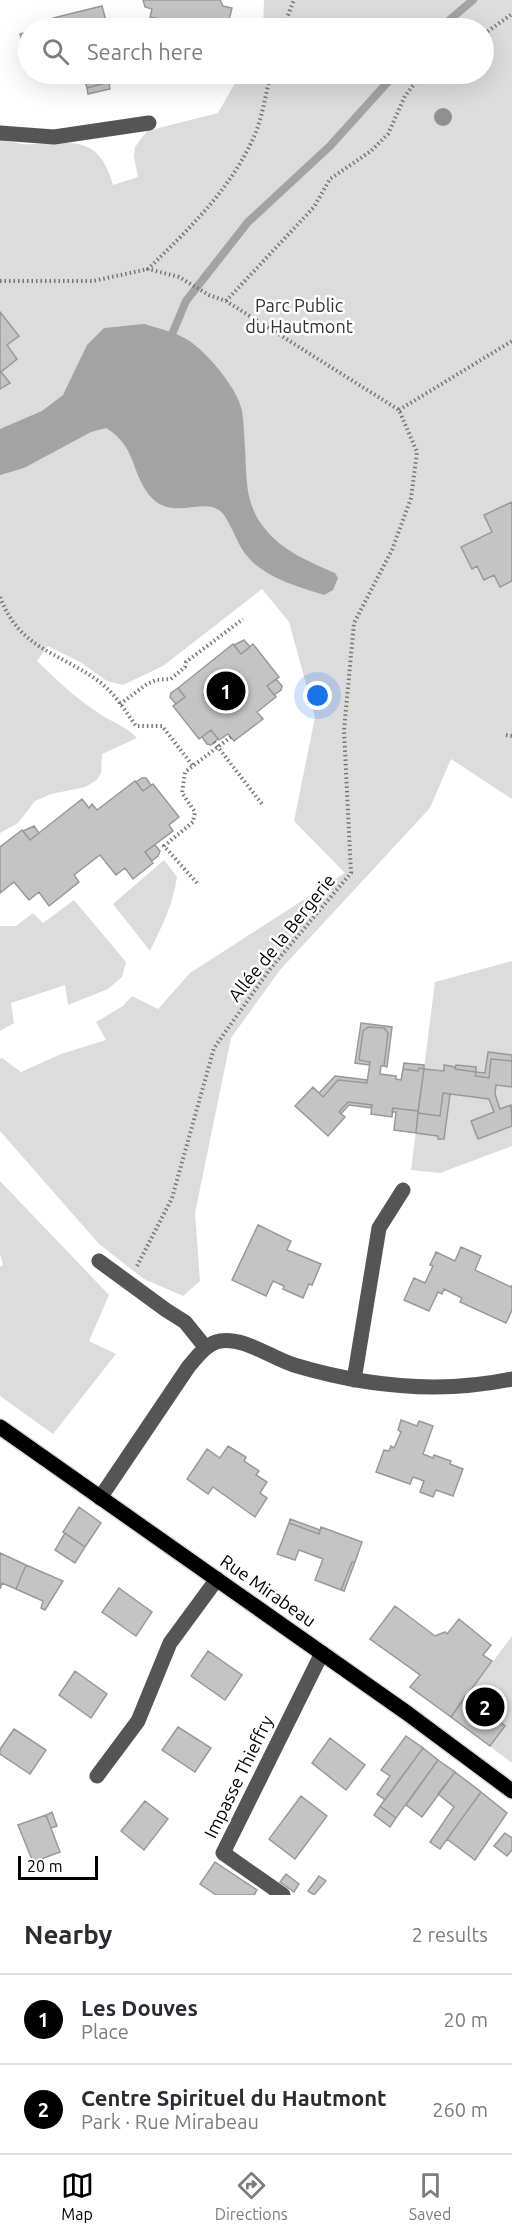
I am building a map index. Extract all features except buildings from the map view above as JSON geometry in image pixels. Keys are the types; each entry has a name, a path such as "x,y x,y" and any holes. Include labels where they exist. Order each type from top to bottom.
{"main road":[{"name":"Rue Mirabeau","path":"0,1427 322,1653 512,1791"}],"street":[{"path":"0,133 54,137 149,123"},
{"path":"354,1380 379,1228 403,1190"},
{"path":"99,1261 185,1322 206,1348"},
{"path":"100,1498 189,1366 206,1348 219,1341 235,1342 293,1365 354,1380 392,1385 482,1384 512,1378"},
{"path":"97,1776 132,1732 145,1708 170,1643 217,1579"},
{"name":"Impasse Thieffry","path":"283,1895 223,1853 322,1653"}],"path":[{"path":"287,18 294,0"},
{"path":"494,26 512,14"},
{"path":"148,269 197,221 231,179 256,131 268,84"},
{"path":"226,301 314,207 330,179 370,152 388,134 405,96 414,84"},
{"path":"0,281 93,281 148,269 179,277 209,295 226,301 399,410 512,340"},
{"name":"Allée de la Bergerie","path":"129,1283 172,1198 214,1048 270,969 351,873 344,730 354,623 392,550 411,498 417,452 399,410"},
{"path":"0,597 7,615 21,633 38,646 97,680 113,694 136,726 162,726 193,766"},
{"path":"120,704 147,684 156,680 171,679 185,668 186,662 243,619"},
{"path":"506,735 512,736"},
{"path":"197,884 164,846 193,822 195,812 182,793 185,772 231,737"},
{"path":"214,742 262,804"}],"green space":[{"name":"Parc Public du Hautmont","path":"264,0 512,0 512,799 451,759 430,808 280,970 231,1038 195,1213 200,1281 183,1296 144,1279 99,1244 0,1131 0,1059 2,1058 21,1072 61,1054 106,1040 96,1022 123,1006 132,996 158,1009 190,973 345,873 294,821 315,717 289,622 262,589 163,666 123,685 107,681 80,662 48,646 37,661 79,699 137,738 102,754 101,773 97,780 85,787 51,794 35,801 18,823 0,833 0,140 23,144 79,144 99,155 113,185 138,177 134,157 135,147 147,131 218,113 234,84 494,84 494,18 263,18"},
{"path":"164,860 177,877 170,906 150,951 113,904"},
{"path":"74,900 126,962 122,977 108,989 68,1005 65,985 11,1003 14,1023 0,1031 0,926 16,926 33,913 43,923"},
{"path":"512,961 512,1146 440,1173 411,1170 435,982"},
{"path":"0,1181 109,1295 89,1341 116,1354 53,1434 0,1396 0,1267 3,1265 0,1254"},
{"path":"512,1636 512,1763 451,1717"}],"shaded area":[{"path":"144,324 174,333 191,342 206,355 229,383 242,411 248,491 254,511 273,538 298,556 335,573 338,578 333,590 324,595 302,588 278,579 258,566 242,549 219,510 204,506 167,507 158,503 144,487 123,443 106,428 91,432 24,468 0,475 0,429 42,411 63,395 87,345 104,328"}],"waterway":[{"path":"452,18 473,0"},
{"path":"173,332 186,301 248,222 330,146 386,84"}],"place":[{"name":"Les Douves","path":"226,691"},
{"name":"Centre Spirituel du Hautmont","path":"485,1707"}]}
